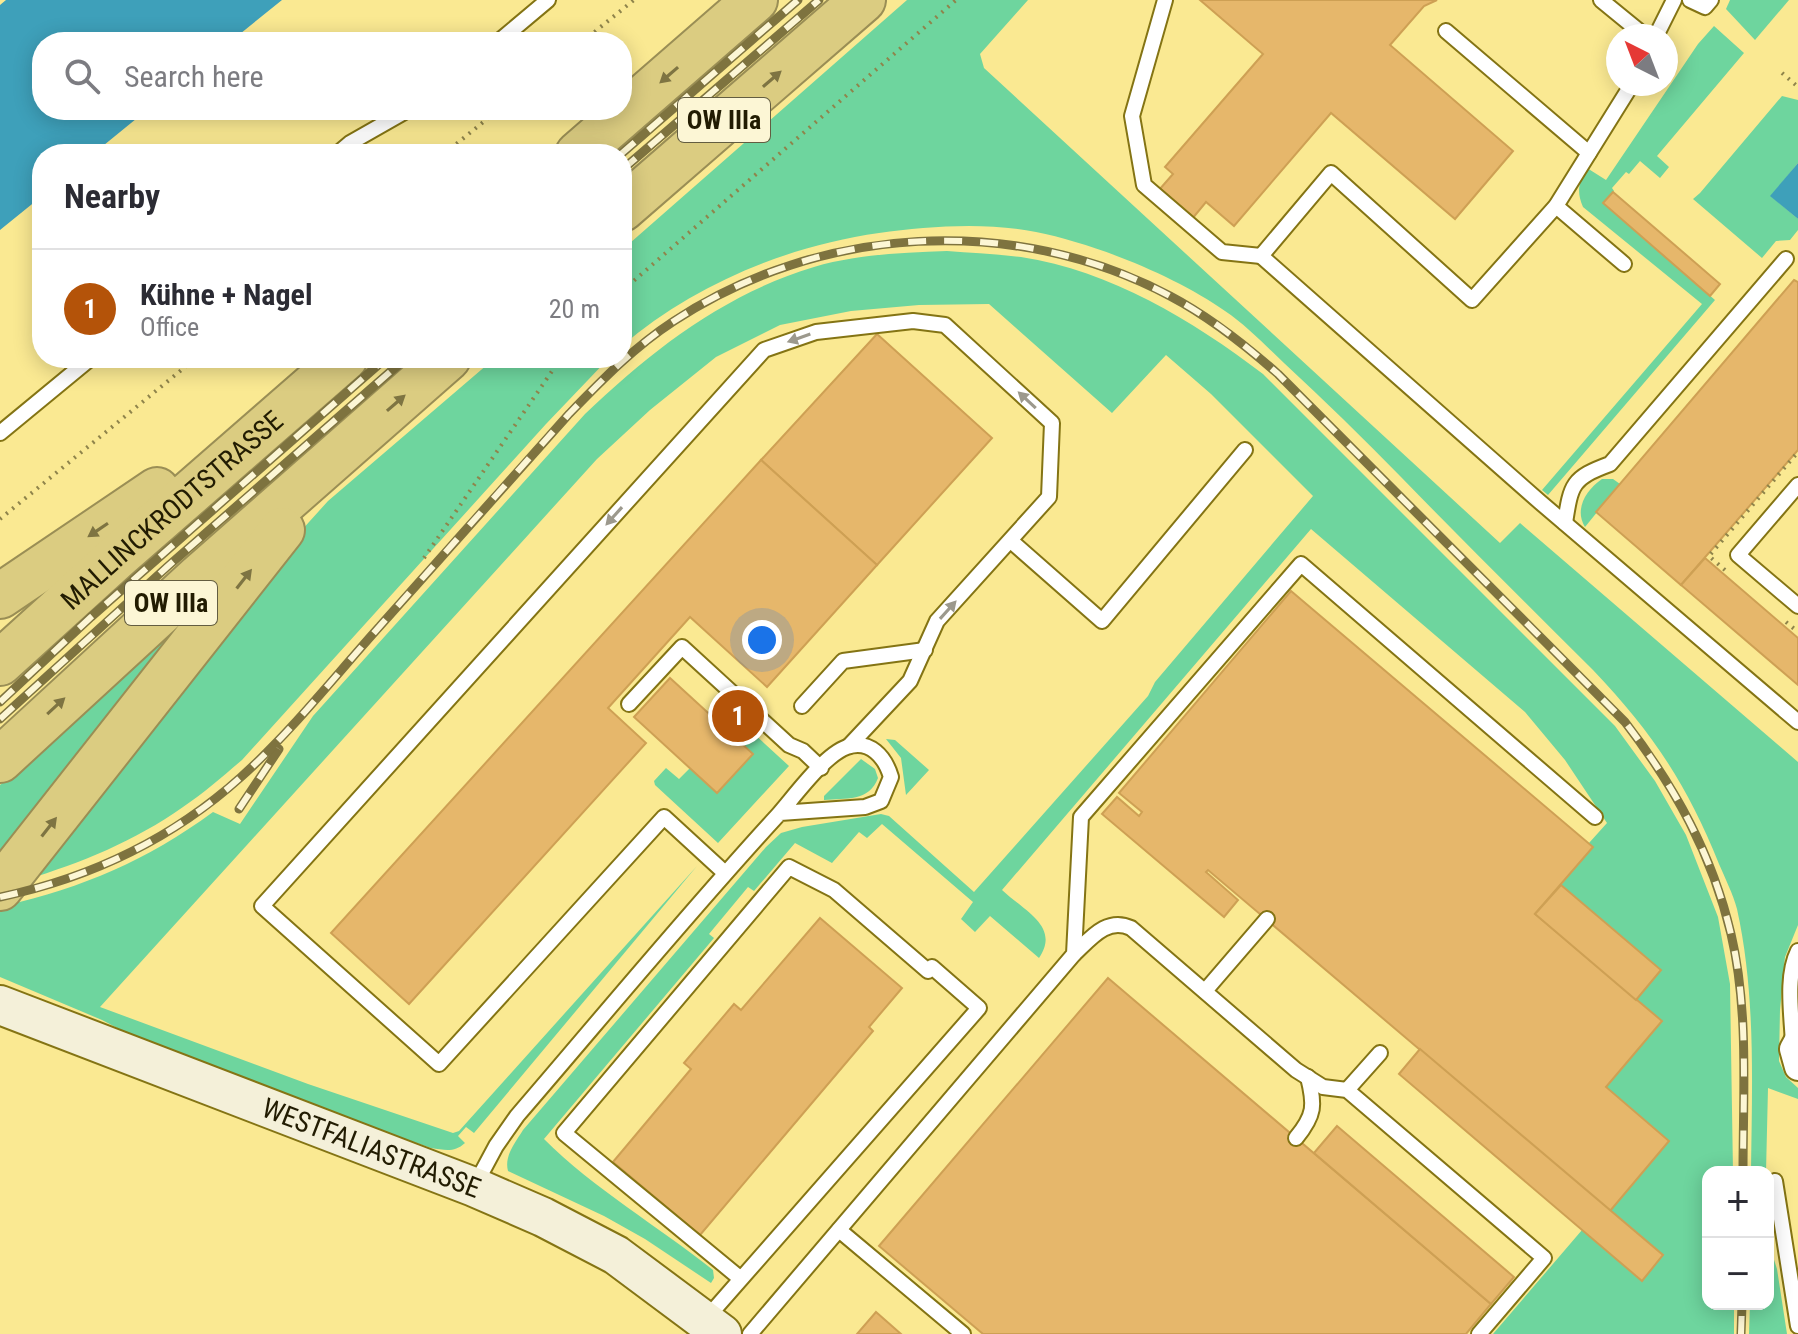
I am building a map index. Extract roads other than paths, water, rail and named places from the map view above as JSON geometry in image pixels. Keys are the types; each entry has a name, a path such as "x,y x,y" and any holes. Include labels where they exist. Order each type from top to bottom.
{"highway":[{"name":"OW IIIa","path":"632,200 863,0"},
{"path":"632,107 744,8"},
{"path":"589,144 617,120"},
{"name":"MALLINCKRODTSTRASSE","path":"0,663 334,368"},
{"name":"OW IIIa","path":"0,760 93,672 437,368"},
{"path":"0,596 303,395"},
{"path":"0,888 344,449"}],"street":[{"name":"WESTFALIASTRASSE","path":"0,1005 474,1187 543,1217 616,1255 713,1327"}],"lane":[{"path":"510,32 548,0"},
{"path":"1165,0 1132,116 1144,185 1222,252 1261,256 1565,523 1798,722"},
{"path":"1601,0 1630,24"},
{"path":"1662,24 1674,0"},
{"path":"1690,0 1705,7 1711,0"},
{"path":"1446,31 1589,153"},
{"path":"1261,256 1331,173 1472,300 1556,206 1625,96"},
{"path":"349,144 390,120"},
{"path":"1556,206 1624,264"},
{"path":"1565,523 1570,493 1584,474 1610,464 1786,259"},
{"path":"474,1187 496,1146 517,1116 725,873 836,752 849,746 910,681 937,621 1049,497 1052,423 945,325 913,321 816,332 764,350 262,906 439,1064 664,817 725,873"},
{"path":"0,433 79,368"},
{"path":"1011,541 1102,621 1245,450"},
{"path":"1798,485 1738,555 1798,606"},
{"path":"1074,954 1081,817 1301,564 1595,817"},
{"path":"629,704 682,647 789,745 803,751 821,768"},
{"path":"802,706 843,661 925,650"},
{"path":"780,813 865,807 881,801 891,777 886,762 876,751 864,745 849,746"},
{"path":"713,1327 741,1279 979,1008 932,967 928,971 834,890 789,867 564,1133 741,1279"},
{"path":"1205,991 1267,919"},
{"path":"750,1334 1074,954 1102,928 1120,923 1131,928 1308,1077 1323,1087 1347,1090 1544,1258 1479,1334"},
{"path":"1796,1052 1791,995 1798,951"},
{"path":"1347,1090 1380,1053"},
{"path":"1296,1138 1307,1124 1314,1104 1308,1077"},
{"path":"1775,1181 1798,1326"},
{"path":"839,1230 963,1334"}],"water":[{"path":"6,0 282,0 242,32 32,32 32,120 135,120 105,144 32,144 32,204 0,230 0,5"},
{"path":"1798,163 1798,219 1770,196"}],"railway":[{"path":"632,144 798,0"},
{"path":"632,161 819,0"},
{"path":"632,353 674,321 731,289 791,265 854,249 918,241 983,242 1047,251 1110,269 1170,296 1213,322 1278,374 1625,722 1660,771 1702,849 1731,934 1743,1022 1743,1166"},
{"path":"0,702 91,617 375,368"},
{"path":"0,719 167,567 395,368"},
{"path":"0,897 66,879 128,853 187,819 241,777 295,723 569,414 615,368"},
{"path":"239,809 279,749"},
{"path":"1741,1334 1742,1310"}],"place":[{"name":"Kühne + Nagel","path":"738,716"}]}
